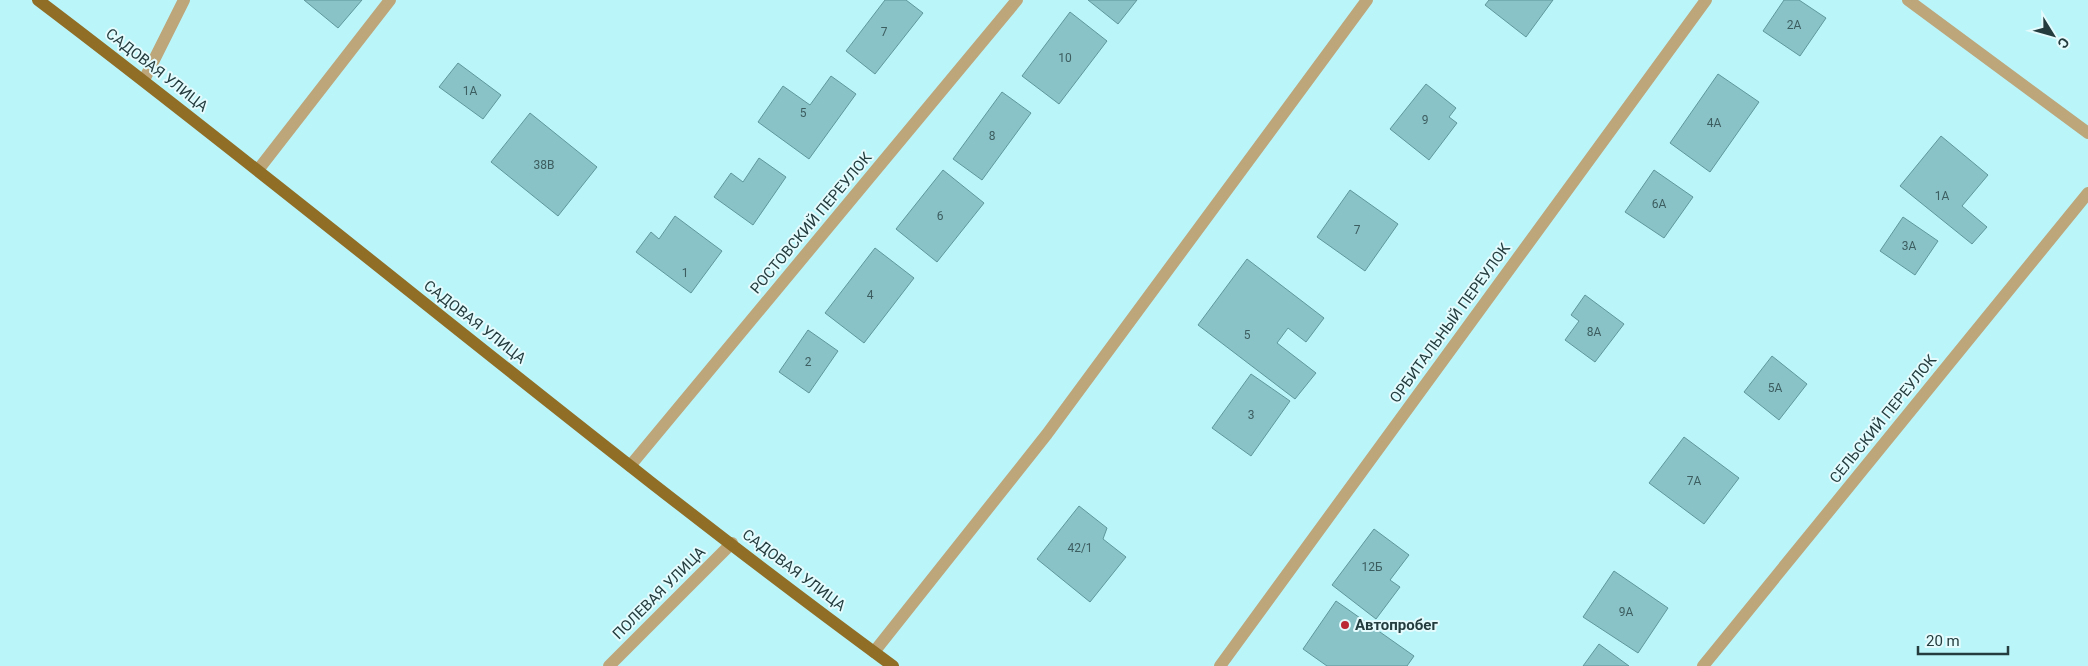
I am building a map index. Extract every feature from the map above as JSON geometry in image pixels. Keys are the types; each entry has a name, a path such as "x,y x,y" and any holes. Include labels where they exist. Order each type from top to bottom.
{"main road":[{"name":"САДОВАЯ УЛИЦА","path":"38,0 144,80 630,466 893,666"}],"street":[{"path":"144,80 184,0"},
{"path":"258,170 390,0"},
{"name":"РОСТОВСКИЙ ПЕРЕУЛОК","path":"630,466 1017,0"},
{"path":"874,652 1047,434 1367,0"},
{"name":"ОРБИТАЛЬНЫЙ ПЕРЕУЛОК","path":"1220,666 1706,0"},
{"path":"1908,0 2088,133"},
{"name":"СЕЛЬСКИЙ ПЕРЕУЛОК","path":"1703,666 2088,193"},
{"name":"ПОЛЕВАЯ УЛИЦА","path":"609,666 732,544"}],"building":[{"path":"304,0 362,0 338,28"},
{"path":"885,0 906,0 923,13 875,74 846,51"},
{"path":"1088,0 1137,0 1118,24"},
{"path":"1489,0 1553,0 1526,37 1485,5"},
{"path":"1784,0 1799,0 1826,18 1800,56 1763,31"},
{"path":"1070,12 1107,41 1059,104 1022,76"},
{"path":"458,63 501,95 483,119 439,87"},
{"path":"1718,74 1759,102 1710,172 1670,143"},
{"path":"831,76 856,94 809,159 758,122 783,86 810,105"},
{"path":"1426,84 1456,108 1449,117 1457,123 1429,160 1390,129"},
{"path":"1002,92 1031,113 982,180 953,159"},
{"path":"530,113 597,167 558,216 491,162"},
{"path":"1941,136 1988,175 1962,206 1987,227 1972,244 1900,186"},
{"path":"759,158 786,177 753,225 714,197 731,173 743,182"},
{"path":"943,170 984,203 937,262 896,229"},
{"path":"1654,170 1693,197 1664,238 1625,212"},
{"path":"1350,190 1398,224 1365,271 1317,237"},
{"path":"675,216 722,251 691,293 636,252 651,232 659,239"},
{"path":"1903,217 1938,241 1915,275 1880,251"},
{"path":"875,248 914,278 864,343 825,313"},
{"path":"1247,259 1324,318 1306,342 1288,328 1277,343 1316,373 1295,399 1198,325"},
{"path":"1585,295 1624,324 1595,362 1565,340 1579,321 1571,315"},
{"path":"808,330 838,351 809,393 779,372"},
{"path":"1772,356 1807,384 1779,420 1744,392"},
{"path":"1251,374 1290,401 1251,456 1212,428"},
{"path":"1684,437 1739,478 1704,524 1649,483"},
{"path":"1079,506 1107,528 1103,539 1126,557 1090,602 1037,559"},
{"path":"1374,529 1409,555 1390,580 1400,587 1376,619 1332,585"},
{"path":"1614,571 1668,608 1638,653 1583,617"},
{"name":"Автопробег","path":"1336,601 1414,656 1407,666 1327,666 1303,649"},
{"path":"1599,644 1629,666 1583,666"}],"place":[{"name":"Автопробег","path":"1345,625"}]}
